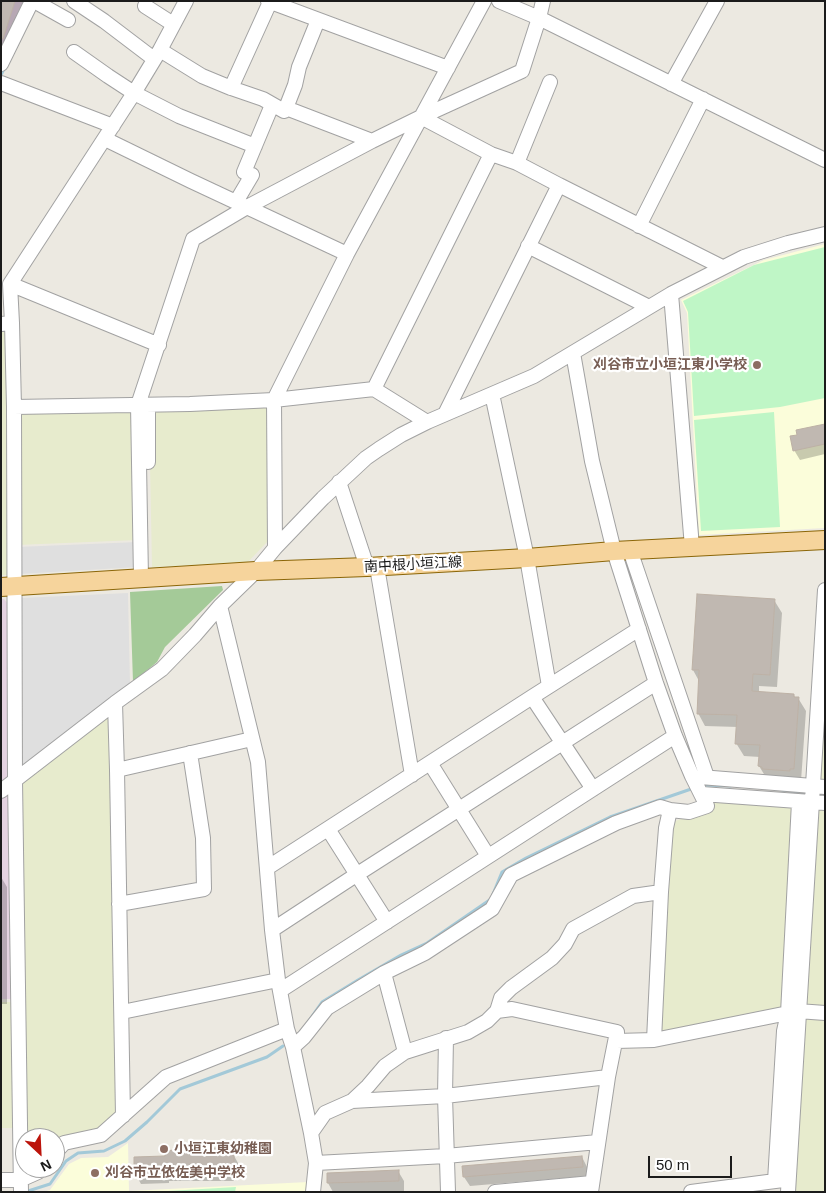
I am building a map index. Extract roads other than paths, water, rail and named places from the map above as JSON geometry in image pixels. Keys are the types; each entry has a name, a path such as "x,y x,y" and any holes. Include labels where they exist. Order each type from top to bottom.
{"main road":[{"name":"南中根小垣江線","path":"8,586 825,540"}],"street":[{"path":"74,1 157,54 202,76 372,141"},
{"path":"21,1186 16,780 8,586 14,407 6,323 10,284 134,93 186,1"},
{"path":"275,548 274,400 347,254 484,1"},
{"path":"499,1 539,18 671,84 824,156"},
{"path":"145,578 143,405 159,345 193,239 241,204 421,117 522,71 543,1"},
{"path":"671,84 717,1"},
{"path":"231,88 269,2 289,5 318,20 448,68"},
{"path":"1,64 37,3 68,20"},
{"path":"145,6 173,24"},
{"path":"241,204 252,175 244,172 255,146 279,106 295,85 299,67 318,20"},
{"path":"74,52 134,93 179,116 255,146"},
{"path":"517,164 550,82"},
{"path":"1,83 113,126"},
{"path":"639,226 703,99"},
{"path":"421,117 491,154 517,164 722,268"},
{"path":"105,139 347,254"},
{"path":"374,389 491,154"},
{"path":"445,414 559,185"},
{"path":"1,791 162,669 339,482 379,449 427,422 534,376 648,307 722,268 752,254 788,242 825,234"},
{"path":"528,246 648,307"},
{"path":"10,284 159,345"},
{"path":"671,294 692,546"},
{"path":"293,1047 304,1037 328,1008 384,973 425,953 492,909 511,875 616,823 660,807 689,812 707,806 701,794 698,778 592,461 573,352"},
{"path":"14,407 274,400 374,389 427,422"},
{"path":"492,394 527,558 549,686"},
{"path":"339,482 372,567 412,775"},
{"path":"622,550 639,629 656,683 675,736 698,778"},
{"path":"690,1192 784,1184 784,1031 793,1012 812,802 817,786 825,590"},
{"path":"220,606 258,762 272,930 287,1029 293,1047 316,1163 313,1192"},
{"path":"267,868 639,629"},
{"path":"272,930 656,683"},
{"path":"532,697 593,790"},
{"path":"115,703 118,770 123,1116"},
{"path":"122,1012 280,985 387,922 675,736"},
{"path":"118,770 252,738"},
{"path":"119,904 204,889 203,838 190,753"},
{"path":"430,763 488,856"},
{"path":"698,778 817,786"},
{"path":"701,794 812,802"},
{"path":"654,1040 661,892 666,828 670,810"},
{"path":"328,829 387,922"},
{"path":"311,1133 325,1113 352,1101 385,1066 405,1052 468,1032 487,1021 497,1011 502,998 511,988 552,958 565,944 573,929 633,896 661,892"},
{"path":"384,973 405,1052"},
{"path":"494,1192 592,1188 608,1077 617,1032 512,1009 497,1011"},
{"path":"616,1041 654,1040 793,1012 825,1013"},
{"path":"65,1143 101,1135 166,1077 287,1029"},
{"path":"446,1038 445,1096 448,1192"},
{"path":"352,1101 445,1096 608,1077"},
{"path":"316,1163 446,1156 598,1142"},
{"path":"21,1186 31,1178"},
{"path":"1,1180 21,1186"}],"waterway":[{"path":"1,75 5,67"},
{"path":"702,785 731,786"},
{"path":"308,1022 322,1002 401,955 427,943 491,899 502,872 526,858 610,817 694,788"},
{"path":"782,790 808,793"},
{"path":"817,794 825,795"},
{"path":"25,1192 50,1184 66,1161 78,1153 104,1151 125,1141 180,1089 267,1057 283,1046"}],"place":[{"name":"刈谷市立小垣江東小学校","path":"757,365"},
{"name":"小垣江東幼稚園","path":"164,1149"},
{"name":"刈谷市立依佐美中学校","path":"95,1173"}]}
